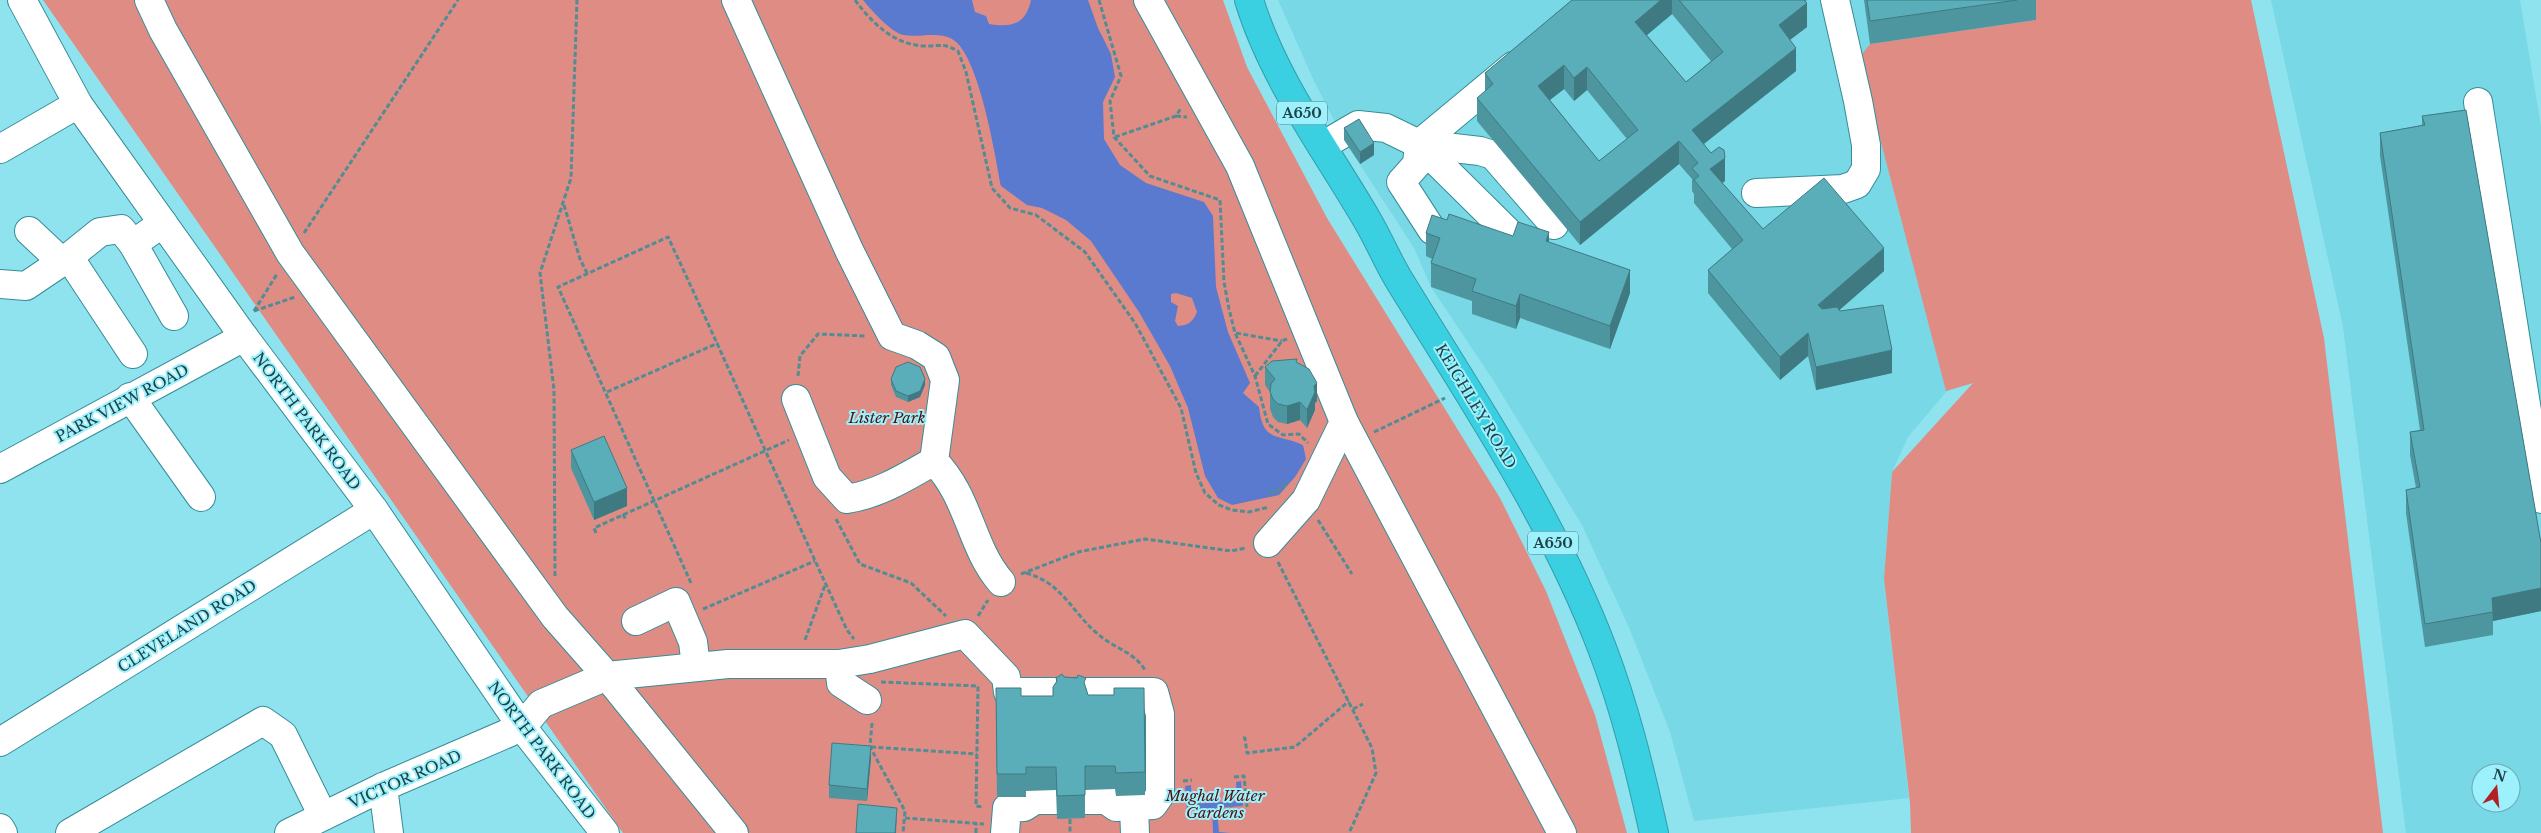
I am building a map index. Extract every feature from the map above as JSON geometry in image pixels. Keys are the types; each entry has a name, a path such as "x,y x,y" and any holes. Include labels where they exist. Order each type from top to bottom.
{"highway":[{"name":"KEIGHLEY ROAD","path":"1249,0 1255,20 1294,100 1367,220 1398,277 1511,462 1579,593 1602,648 1628,724 1654,833"}],"street":[{"name":"NORTH PARK ROAD","path":"22,0 78,104 244,337 374,510 522,727 605,833"},
{"path":"149,0 163,30 294,257 555,617 607,676 734,833"},
{"path":"736,0 845,241 892,336 916,345 936,357 945,380 934,461"},
{"path":"1148,0 1240,166 1294,336 1342,438 1562,833"},
{"path":"1756,193 1843,189 1857,184 1866,169 1866,145 1835,0"},
{"path":"1432,230 1401,182 1417,164 1419,144 1532,50"},
{"path":"2478,102 2541,499"},
{"path":"0,149 78,104"},
{"path":"1322,146 1358,125 1386,128 1419,144 1507,231"},
{"path":"1419,144 1480,151 1493,155 1554,225"},
{"path":"132,244 163,224"},
{"path":"0,284 26,286 66,259 100,232 121,229 132,244 174,316"},
{"path":"29,231 66,259 133,354"},
{"name":"PARK VIEW ROAD","path":"0,469 244,337"},
{"path":"130,397 201,497"},
{"path":"796,399 828,477 847,499 866,496 898,482 934,461"},
{"path":"1268,544 1306,500 1342,438"},
{"path":"934,461 948,476 956,490 993,573 1001,582"},
{"name":"CLEVELAND ROAD","path":"0,742 374,510"},
{"path":"636,621 676,602 693,642 696,666"},
{"path":"522,727 541,704 607,676 696,666 839,664 870,659 965,634 1006,677 1008,692 1154,692 1160,714 1160,794 1153,805 1134,820 1106,800 1070,806 1035,800 1024,808 1007,808 1005,833"},
{"path":"839,664 841,683 870,701"},
{"path":"70,833 263,721 283,734 323,816"},
{"name":"VICTOR ROAD","path":"289,833 383,787 522,727"},
{"path":"383,787 389,833"},
{"path":"0,828 3,833"}],"path":[{"path":"244,337 254,312 294,257 458,0"},
{"path":"555,577 554,390 540,273 564,205 571,178 577,0"},
{"path":"855,0 870,20 897,40 924,46 946,44 958,51 966,72 992,188 1010,208 1036,215 1085,252 1135,323 1181,408 1196,473 1205,493 1218,505 1232,510 1249,512 1306,500 1352,574"},
{"path":"1100,0 1121,76 1110,101 1114,137 1150,176 1220,200 1224,282 1235,333 1255,376 1268,424 1283,435 1299,434 1307,442 1342,438 1440,402"},
{"path":"1114,137 1176,116 1196,85"},
{"path":"564,205 580,259 587,273"},
{"path":"694,591 607,392 558,287 668,237 718,343 764,451 846,630 870,659"},
{"path":"254,312 318,288"},
{"path":"1235,333 1294,336"},
{"path":"796,399 800,356 818,334 892,336"},
{"path":"1255,376 1294,336"},
{"path":"607,392 718,343"},
{"path":"596,533 594,528 764,451"},
{"path":"847,499 836,520 860,564 911,583 965,634"},
{"path":"623,514 626,520"},
{"path":"1154,692 1149,676 1139,660 1099,635 1053,584 1041,577 1026,572 1078,552 1145,539 1231,551 1268,544 1372,748 1376,773 1349,833"},
{"path":"698,600 702,609 815,561"},
{"path":"796,664 826,585"},
{"path":"903,833 904,818 905,811 870,747 870,701 878,700 880,682 978,686 976,806 987,807 986,824 904,818"},
{"path":"1243,738 1245,738 1248,753 1295,747 1349,702"},
{"path":"1353,708 1362,704"},
{"path":"870,747 977,754"},
{"path":"1234,777 1244,776 1246,807"},
{"path":"1231,801 1231,808"},
{"path":"1199,803 1199,810"},
{"path":"1070,806 1070,833"},
{"path":"976,824 976,833"}],"shaded area":[{"path":"1278,0 2251,0 1974,383 1947,391 1908,437 1892,472 1884,579 1909,798 1694,821 1670,732 1630,630 1582,525 1493,380 1431,287 1414,248 1344,140 1314,81"},
{"path":"2271,0 2520,0 2541,126 2541,833 2406,833 2343,327"}],"green space":[{"name":"Lister Park","path":"43,0 1223,0 1247,67 1327,218 1500,498 1546,591 1595,715 1627,833 623,833"},
{"path":"2033,0 2251,0 2324,338 2383,833 1911,833 1910,803 1884,579 1892,472 1973,383 1946,391 1859,58 1870,44 2036,20"}],"water":[{"path":"863,0 972,0 975,12 986,16 989,24 1005,25 1022,19 1029,8 1031,0 1088,0 1098,28 1111,54 1115,77 1103,102 1104,139 1120,165 1146,183 1204,202 1213,216 1216,287 1228,332 1250,383 1243,393 1259,407 1261,418 1268,432 1303,445 1306,459 1295,477 1279,495 1232,505 1218,498 1205,476 1188,408 1170,366 1139,312 1091,241 1066,220 1042,208 1027,205 1001,186 990,130 978,84 962,48 952,39 941,35 909,36 898,33 881,20","holes":["1176,293 1192,298 1197,312 1196,315 1188,324 1178,326 1175,321 1178,306 1171,302 1171,294"]},
{"path":"1241,781 1243,806 1217,808 1219,832 1231,833 1213,833 1212,809 1187,810 1185,786 1191,785 1192,804 1237,801 1236,782"}],"building":[{"path":"1572,0 1661,0 1635,22 1686,82 1723,52 1679,0 1804,0 1807,3 1779,25 1796,48 1692,130 1711,153 1719,147 1724,150 1725,158 1710,169 1763,229 1824,178 1884,248 1818,305 1822,309 1837,307 1840,311 1883,305 1892,350 1816,367 1808,333 1780,357 1708,270 1743,240 1694,180 1699,176 1692,168 1698,163 1679,141 1580,222 1477,98 1493,84 1485,73","holes":["1564,65 1574,78 1587,67 1638,130 1599,161 1538,86"]},
{"path":"1867,0 2017,0 1870,21"},
{"path":"2466,110 2541,543 2541,588 2492,598 2493,612 2425,624 2406,490 2420,487 2410,432 2424,430 2380,133 2425,125 2422,116"},
{"path":"1359,119 1374,143 1360,152 1344,128"},
{"path":"1449,214 1513,236 1518,222 1549,232 1546,241 1630,270 1610,326 1520,294 1516,306 1472,291 1476,279 1431,263 1440,238 1426,233 1432,215 1447,220"},
{"path":"1297,359 1296,362 1309,369 1317,383 1314,386 1315,392 1307,410 1300,402 1287,406 1278,404 1273,399 1270,392 1271,384 1275,379 1265,367 1272,361"},
{"path":"908,362 920,367 925,379 920,391 908,396 896,391 891,379 896,367"},
{"path":"604,436 627,488 594,502 571,450"},
{"path":"1062,674 1064,677 1077,678 1078,675 1086,678 1084,682 1088,695 1114,695 1114,688 1144,688 1145,772 1116,773 1115,766 1085,766 1085,795 1057,796 1056,767 1026,767 1026,774 997,774 996,688 1021,688 1021,696 1053,696 1056,678"},
{"path":"832,743 871,746 867,789 829,785"},
{"path":"858,804 897,808 895,833 856,833"}],"park label":[{"name":"Mughal Water Gardens","path":"1215,804"}]}
